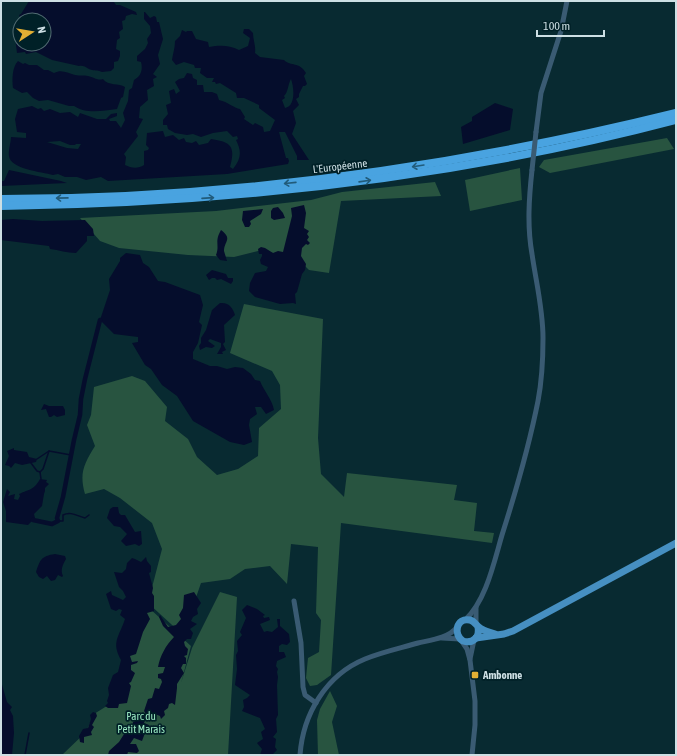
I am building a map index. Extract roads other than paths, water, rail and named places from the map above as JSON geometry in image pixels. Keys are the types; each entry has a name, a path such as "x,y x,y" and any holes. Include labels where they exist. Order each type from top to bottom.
{"highway":[{"path":"627,125 676,109"},
{"name":"L'Européenne","path":"1,198 86,198 172,194 315,180 455,160 547,143 676,113"},
{"name":"L'Européenne","path":"1,206 102,204 175,200 347,184 450,168 548,150 674,121"}],"main road":[{"path":"499,635 477,626 472,621 465,620 457,627 456,632 460,639 468,642 475,639 499,635 504,634 676,543"},
{"path":"475,639 478,634 477,626"}],"street":[{"path":"465,620 476,606 493,564 515,494 538,401 543,363 543,336 540,295 529,230 528,202 542,92 561,31 567,1"},
{"path":"294,601 301,643 303,687 305,695 316,702"},
{"path":"476,606 477,626"},
{"path":"300,755 306,724 316,702 339,675 357,662 377,654 441,638 454,631 457,627"},
{"path":"441,638 460,639 470,660 476,711 472,755"},
{"path":"470,660 475,639"}],"water":[{"path":"29,1 102,1 114,2 116,5 120,5 136,12 137,15 132,14 126,16 125,20 122,21 123,29 119,32 120,38 117,40 116,49 120,51 120,56 118,61 114,62 114,68 111,71 102,72 90,70 83,66 52,60 36,52 52,52 52,12 22,12"},
{"path":"145,12 150,18 154,16 156,17 157,22 159,22 163,39 158,55 160,64 153,74 157,77 153,79 154,86 147,90 148,100 140,107 139,118 143,119 136,132 138,136 124,154 126,157 125,165 134,168 144,165 144,151 148,150 149,148 146,145 147,133 163,131 165,137 173,135 179,140 184,138 186,142 192,143 196,141 199,145 208,143 211,139 224,142 231,147 232,151 230,167 233,169 236,165 240,155 236,140 238,139 237,136 233,137 227,131 201,137 193,134 187,135 175,133 168,129 167,125 163,125 163,120 168,114 166,105 171,103 169,91 174,89 176,94 180,91 175,82 184,78 187,73 192,74 193,78 197,80 197,85 203,85 204,92 212,92 217,94 219,100 240,109 245,117 244,119 253,125 255,123 263,127 264,132 270,131 275,120 259,108 259,105 244,98 237,98 236,93 220,83 216,84 215,82 212,82 214,78 207,78 200,73 201,68 195,68 194,65 184,62 176,65 172,60 175,41 180,36 182,30 186,32 192,31 196,39 208,42 209,47 224,46 239,50 248,46 250,38 243,33 244,29 249,29 253,33 255,53 260,57 284,60 298,65 303,69 306,73 304,76 307,84 303,86 299,97 296,99 299,105 293,111 296,123 292,134 309,160 297,160 297,156 285,132 279,132 286,158 288,158 289,161 288,164 227,174 108,181 101,177 86,180 77,177 65,177 58,174 53,175 20,167 15,164 9,156 11,137 26,138 26,133 17,132 15,119 18,109 32,106 38,109 41,108 44,111 50,109 60,113 70,112 78,117 80,113 97,119 106,119 111,114 117,113 117,116 109,119 110,121 116,121 121,128 125,120 123,113 128,101 129,90 132,88 134,80 140,75 142,70 141,62 137,61 137,56 145,49 148,43 147,39 151,33 150,26 144,19","holes":["291,79 293,87 293,100 289,107 285,108 282,100 285,98 284,96","60,141 70,145 81,144 78,149 67,148 47,142"]},
{"path":"25,52 36,52 26,54"},
{"path":"18,61 23,64 37,65 44,70 54,73 62,71 75,75 103,79 108,83 125,87 123,97 121,98 117,109 100,111 79,109 74,106 48,100 39,101 27,92 22,93 13,88 14,70"},
{"path":"495,103 513,109 510,130 463,144 461,127 472,121 472,117"},
{"path":"9,170 67,183 1,186 1,181 4,181"},
{"path":"304,205 306,213 304,228 309,231 307,234 309,237 307,240 310,243 308,245 306,244 302,248 301,256 306,264 295,294 296,304 280,304 255,297 249,291 250,283 255,273 266,271 268,267 261,264 260,260 262,254 259,254 258,249 261,247 273,253 278,251 283,252 292,216 291,208"},
{"path":"278,207 285,218 274,220 271,218 271,211 273,208"},
{"path":"263,209 261,214 250,221 251,224 249,227 245,227 242,220 243,211"},
{"path":"13,219 42,221 85,220 93,229 94,236 87,236 87,241 76,253 50,249 49,246 1,240 1,220"},
{"path":"221,230 227,236 224,251 227,261 220,260 216,255 217,241"},
{"path":"126,253 140,255 143,263 149,267 158,281 165,282 200,295 203,305 199,322 202,325 198,343 193,352 193,359 210,366 217,366 227,369 235,367 243,368 251,374 255,380 260,381 272,402 274,410 266,414 261,407 255,407 257,414 250,419 249,425 252,442 244,445 230,442 193,421 177,396 162,385 151,369 145,365 132,343 138,342 138,337 114,334 100,320 110,290 109,279 120,261 120,258"},
{"path":"212,270 226,274 228,278 233,278 233,281 231,284 221,279 217,280 212,278 209,280 206,275"},
{"path":"220,303 226,303 230,306 235,315 224,325 225,342 223,344 226,350 222,352 223,354 217,354 221,347 221,343 210,339 208,341 215,346 212,348 206,347 200,350 199,346 212,310"},
{"path":"44,404 49,406 63,406 65,415 57,417 54,415 49,417 46,409 41,410"},
{"path":"14,448 14,450 27,452 29,457 37,459 36,462 22,465 15,463 11,468 5,465 9,456 7,451"},
{"path":"40,479 47,480 46,482 49,484 45,488 42,506 34,514 35,518 28,525 6,522 6,511 3,502 7,489 10,492 8,496 15,494 14,499 18,500 20,496 19,494 34,487"},
{"path":"113,507 118,507 119,513 121,515 125,515 135,532 141,531 142,544 139,546 135,544 126,546 121,541 127,534 120,527 114,526 107,518 110,509"},
{"path":"55,554 65,556 66,559 62,569 63,576 58,575 55,580 51,581 47,576 43,579 39,577 36,572 42,559"},
{"path":"146,557 151,566 151,572 149,573 153,588 152,593 154,596 154,611 147,613 150,619 143,632 136,654 130,656 132,662 138,661 137,663 131,665 131,670 135,673 131,682 129,683 131,686 127,703 119,704 118,708 108,708 105,706 108,703 108,688 113,675 118,672 121,660 116,644 125,619 120,615 122,610 119,609 116,611 111,609 106,594 111,591 112,595 123,600 126,597 119,587 114,572 122,573 126,569 127,563 132,558 141,562"},
{"path":"194,592 201,603 197,609 198,614 193,617 191,621 197,624 190,629 193,633 191,639 187,639 184,642 188,649 187,655 184,656 186,658 186,664 183,664 181,668 184,673 177,684 175,705 172,703 169,704 168,708 164,711 165,715 161,719 160,716 155,714 151,716 150,714 146,714 144,711 148,699 152,698 155,688 159,689 162,682 161,679 158,678 158,674 163,673 165,667 158,667 160,659 168,644 174,637 163,626 159,617 160,615 168,627 176,625 181,619 179,615 183,608 184,595"},
{"path":"247,605 257,609 265,615 263,616 264,618 269,617 270,620 260,624 264,632 272,632 278,627 277,619 280,619 280,626 289,634 290,642 287,645 282,644 279,646 279,652 284,652 286,657 277,661 276,666 278,669 278,715 276,719 277,732 273,737 276,739 275,747 277,750 272,755 260,755 262,749 257,743 263,739 261,732 265,729 260,718 242,711 244,707 243,700 250,695 235,685 237,669 236,655 238,651 237,641 242,635 240,632 246,618 242,610"},
{"path":"1,681 7,702 12,707 10,710 13,716 14,733 12,755 1,755"},
{"path":"93,712 96,713 97,716 92,725 94,727 91,732 92,735 84,737 84,743 80,742 79,736 83,729 88,728 91,719 90,715"},
{"path":"142,713 146,718 144,723 149,725 152,729 150,732 145,733 142,741 134,738 130,744 136,744 139,751 137,753 128,752 127,755 108,755 109,751 119,742 126,731 132,729 133,722 137,720 138,715"}],"waterway":[{"path":"33,520 52,524 58,521 57,518 63,497 80,415 81,399 85,379 100,320"},
{"path":"37,459 49,451 71,455"},
{"path":"40,472 43,469 49,451"},
{"path":"31,463 37,471 40,472 41,479"},
{"path":"58,521 63,521 63,515 66,514 85,518 89,515"},
{"path":"25,755 29,733"}],"place":[{"name":"Ambonne","path":"475,675"}],"park label":[{"name":"Parc du Petit Marais","path":"141,722"}]}
